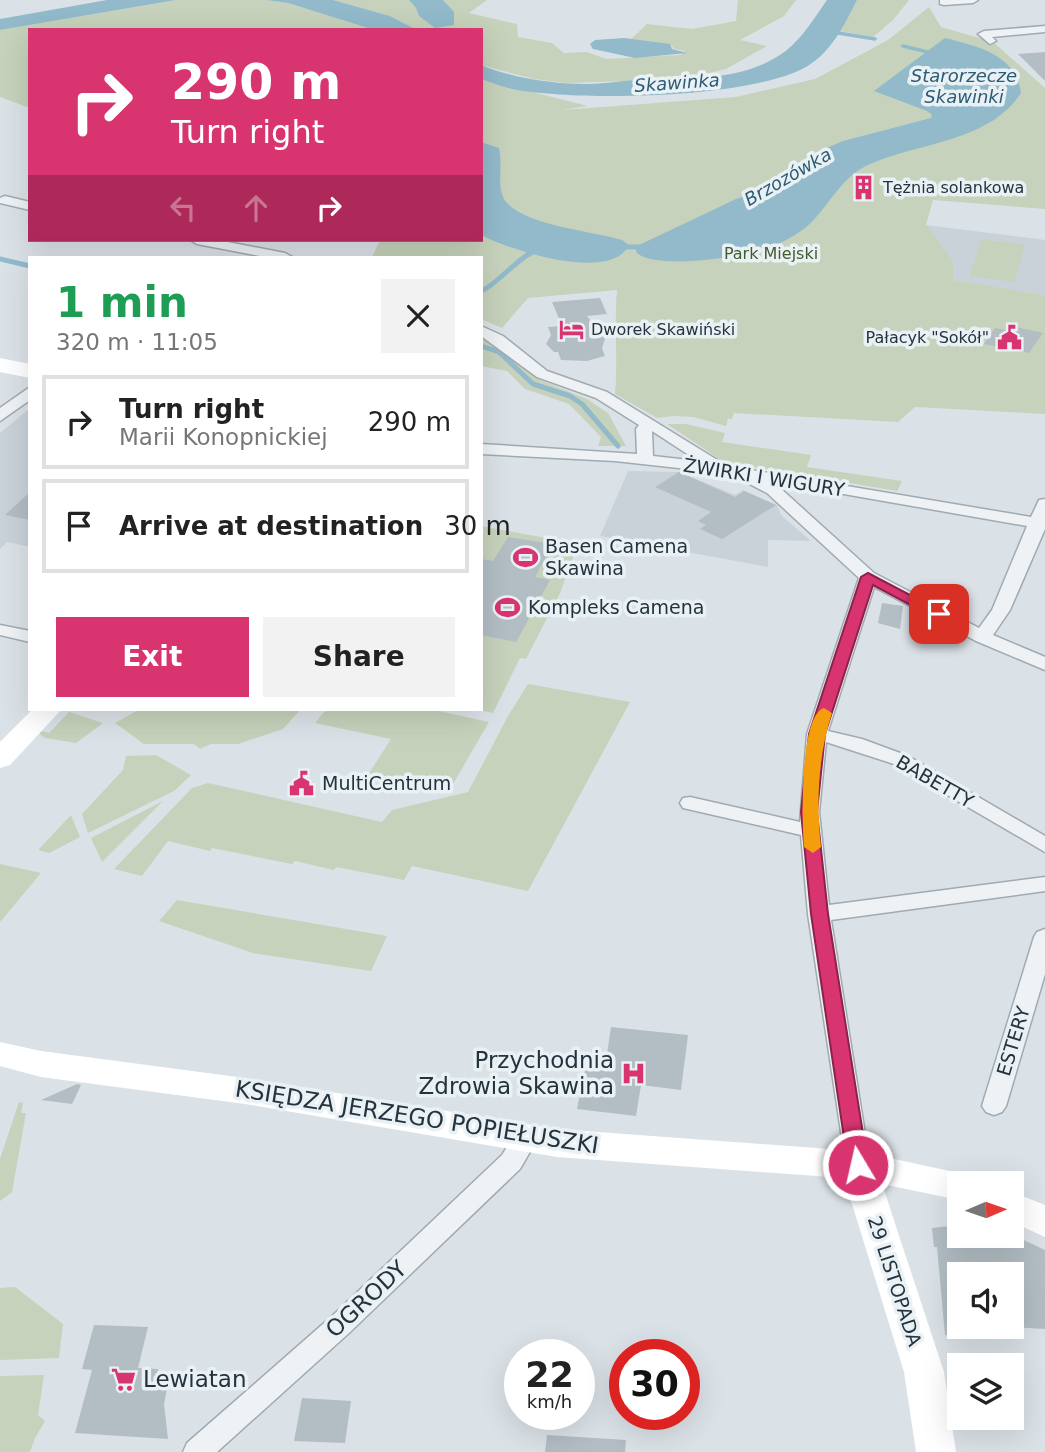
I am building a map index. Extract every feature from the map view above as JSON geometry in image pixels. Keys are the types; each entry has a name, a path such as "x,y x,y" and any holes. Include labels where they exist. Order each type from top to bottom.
{"street":[{"path":"944,2 973,0"},
{"path":"990,41 984,34 1045,29"},
{"path":"5,200 28,206"},
{"path":"207,242 280,256"},
{"path":"483,331 517,352 544,375 595,391 624,406 648,425 658,428 721,469 744,475 773,490 868,577 1045,664"},
{"path":"0,365 28,371"},
{"path":"0,416 28,394"},
{"path":"645,459 644,429 648,425"},
{"name":"ŻWIRKI I WIGURY","path":"483,449 645,459 721,469 1041,524"},
{"path":"773,490 797,480"},
{"path":"986,633 1008,595 1041,524 1045,504"},
{"name":"29 LISTOPADA","path":"868,577 817,734 809,812 820,914 858,1165 924,1372 936,1452"},
{"path":"0,630 28,637"},
{"path":"0,760 46,711"},
{"name":"BABETTY","path":"817,734 868,747 901,760 1045,845"},
{"path":"690,803 811,831"},
{"path":"820,914 1045,884"},
{"name":"ESTERY","path":"994,1105 1045,937"},
{"name":"KSIĘDZA JERZEGO POPIEŁUSZKI","path":"0,1054 41,1064 245,1091 557,1143 858,1165 947,1184"},
{"name":"OGRODY","path":"205,1450 511,1162 526,1138"},
{"path":"1024,1212 1045,1222"}],"shaded area":[{"path":"926,225 1045,240 1045,295 952,280"},
{"path":"28,410 28,547 7,542 0,549 0,433"},
{"path":"628,471 679,472 735,495 743,490 777,505 781,515 811,541 768,540 768,567 600,536"}],"green space":[{"path":"176,0 266,0 288,3 368,28 28,28 28,107 0,97 0,30"},
{"path":"333,0 409,0 416,8 453,12 443,0 487,0 469,13 517,24 518,37 552,43 564,53 587,52 606,59 681,55 685,51 672,46 630,40 647,24 692,29 736,21 738,0 796,0 784,16 740,40 767,46 726,69 684,79 566,83 534,79 483,66 483,28 413,28 390,16"},
{"path":"857,0 909,0 893,20 873,37 840,31"},
{"name":"Park Miejski","path":"929,7 941,27 993,42 1045,88 1045,209 933,200 926,225 953,261 953,280 1045,295 1045,414 915,407 898,422 734,413 726,426 694,417 657,418 615,394 617,290 528,298 502,328 483,320 483,256 372,256 379,242 483,242 483,80 588,106 562,110 736,97 815,79 888,40"},
{"path":"981,239 1025,245 1014,282 970,276"},
{"path":"483,337 512,355 540,380 587,399 608,413 626,446 598,446 601,437 569,404 525,389 507,371 483,366"},
{"path":"667,424 686,424 725,433 722,442 811,455 807,467 902,481 897,491 724,462"},
{"path":"483,526 574,543 576,549 560,593 526,659 520,658 493,713 483,711"},
{"path":"528,684 630,702 528,891 412,866 404,880 336,867 334,870 295,861 292,864 212,848 210,851 168,841 142,876 114,869 192,788 208,783 382,822 392,810 468,792"},
{"path":"136,711 299,711 283,729 238,744 211,744 200,749 194,744 144,744 115,723"},
{"path":"439,711 489,722 449,791 368,775 391,739 315,723 324,712"},
{"path":"69,712 103,723 76,743 45,738 40,734 40,731 49,733"},
{"path":"156,755 191,775 174,791 88,833 82,814 123,770 126,756"},
{"path":"163,801 102,862 91,838"},
{"path":"71,815 80,837 49,853 38,850"},
{"path":"0,864 41,873 0,922"},
{"path":"177,900 387,936 371,971 253,953 159,921"},
{"path":"19,1102 23,1103 21,1113 26,1113 12,1192 0,1201 0,1159"},
{"path":"15,1287 63,1324 59,1358 0,1360 0,1288"},
{"path":"44,1375 38,1415 45,1421 30,1452 0,1452 0,1376"}],"water":[{"path":"107,0 176,0 0,30 0,19"},
{"path":"266,0 333,0 390,16 413,28 368,28 288,3"},
{"path":"409,0 443,0 454,12 454,25 435,28 419,16"},
{"name":"Skawinka","path":"827,0 857,0 836,37 815,61 780,78 746,86 664,95 582,96 517,90 483,80 483,66 519,77 574,84 714,77 753,68 771,60 787,50 804,33"},
{"path":"624,38 670,44 672,49 687,53 635,58 593,49 590,44 595,40"},
{"name":"Starorzecze Skawinki","path":"945,38 993,54 1011,69 1018,80 1021,93 1007,110 990,123 949,140 864,167 847,180 805,228 770,247 731,257 694,261 659,260 636,252 637,246 736,199 763,190 815,153 843,141 931,118 932,115 927,111 874,91"},
{"path":"483,143 499,148 501,191 511,207 539,221 622,240 629,245 619,256 602,262 582,262 535,255 483,236"}],"building":[{"path":"1045,52 1045,81 1018,54"},
{"name":"Dworek Skawiński","path":"600,298 607,314 587,316 605,339 602,348 605,356 587,361 561,360 558,352 554,352 546,344 551,335 548,327 562,326 552,302"},
{"name":"Pałacyk \"Sokół\"","path":"1012,326 1043,333 1029,353 984,344 995,328 1009,331"},
{"path":"679,472 735,497 744,491 776,505 722,539 700,529 706,525 698,521 711,512 655,487"},
{"path":"28,494 28,520 5,515"},
{"name":"Kompleks Camena","path":"508,537 553,544 535,577 550,580 516,642 483,635 483,559 493,561"},
{"path":"882,603 903,606 900,629 878,623"},
{"name":"Przychodnia Zdrowia Skawina","path":"611,1027 688,1035 681,1090 641,1085 636,1116 577,1109 587,1059 606,1061"},
{"path":"77,1084 81,1085 72,1104 41,1100"},
{"path":"947,1226 947,1248 1024,1248 1024,1240 1045,1250 1045,1329 1024,1328 1024,1262 947,1262 945,1335 937,1247 934,1247 932,1228"},
{"name":"Lewiatan","path":"94,1325 148,1327 138,1368 158,1369 154,1389 167,1389 164,1404 168,1439 75,1433 92,1370 82,1369"},
{"path":"302,1398 351,1401 345,1443 294,1441"},
{"path":"547,1435 626,1440 625,1452 545,1452"}],"waterway":[{"name":"Brzozówka","path":"832,32 875,39"},
{"name":"Brzozówka","path":"903,46 932,53"},
{"name":"Brzozówka","path":"620,247 644,247"},
{"name":"Brzozówka","path":"483,290 533,252"},
{"name":"Brzozówka","path":"0,259 28,266"},
{"path":"483,347 499,352 533,384 570,396 582,404 618,446"}],"slow traffic":[{"path":"813,847 809,812 817,734 824,713"}],"place":[{"name":"Tężnia solankowa","path":"863,187"},
{"name":"Dworek Skawiński","path":"571,329"},
{"name":"Pałacyk \"Sokół\"","path":"1009,337"},
{"name":"Basen Camena Skawina","path":"525,557"},
{"name":"Kompleks Camena","path":"508,607"},
{"name":"MultiCentrum","path":"302,783"},
{"name":"Przychodnia Zdrowia Skawina","path":"634,1073"},
{"name":"Lewiatan","path":"123,1379"}],"route":[{"path":"858,1165 820,914 809,812 817,734 868,577 939,614"}]}
